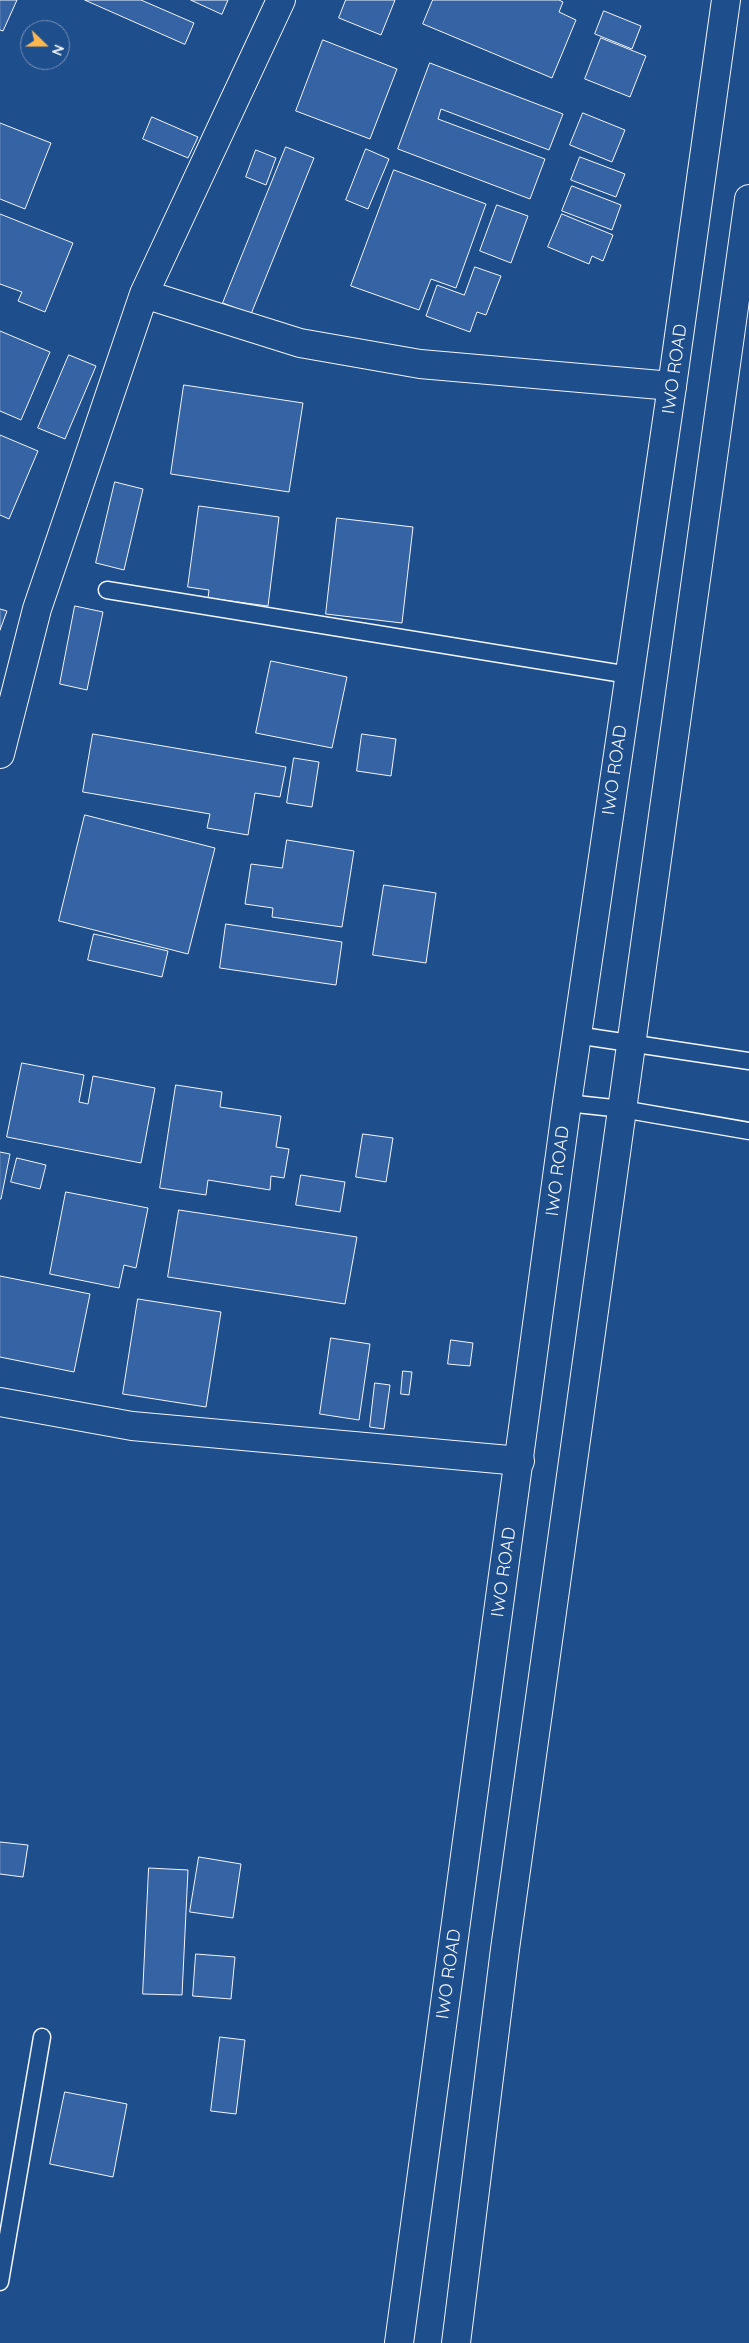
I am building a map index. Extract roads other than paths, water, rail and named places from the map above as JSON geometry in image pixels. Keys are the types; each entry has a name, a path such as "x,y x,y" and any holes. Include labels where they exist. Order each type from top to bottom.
{"main road":[{"path":"0,754 37,609 144,294 281,0"},
{"name":"IWO ROAD","path":"399,2343 520,1461 576,1035 672,386 726,0"},
{"path":"456,2343 505,1949 749,199"},
{"path":"144,294 300,343 420,364 672,386"},
{"path":"0,1402 132,1426 520,1461"}],"lane":[{"path":"107,590 630,675"},
{"path":"576,1035 749,1061"},
{"path":"567,1104 622,1109 749,1131"},
{"path":"0,2282 42,2037"}]}
